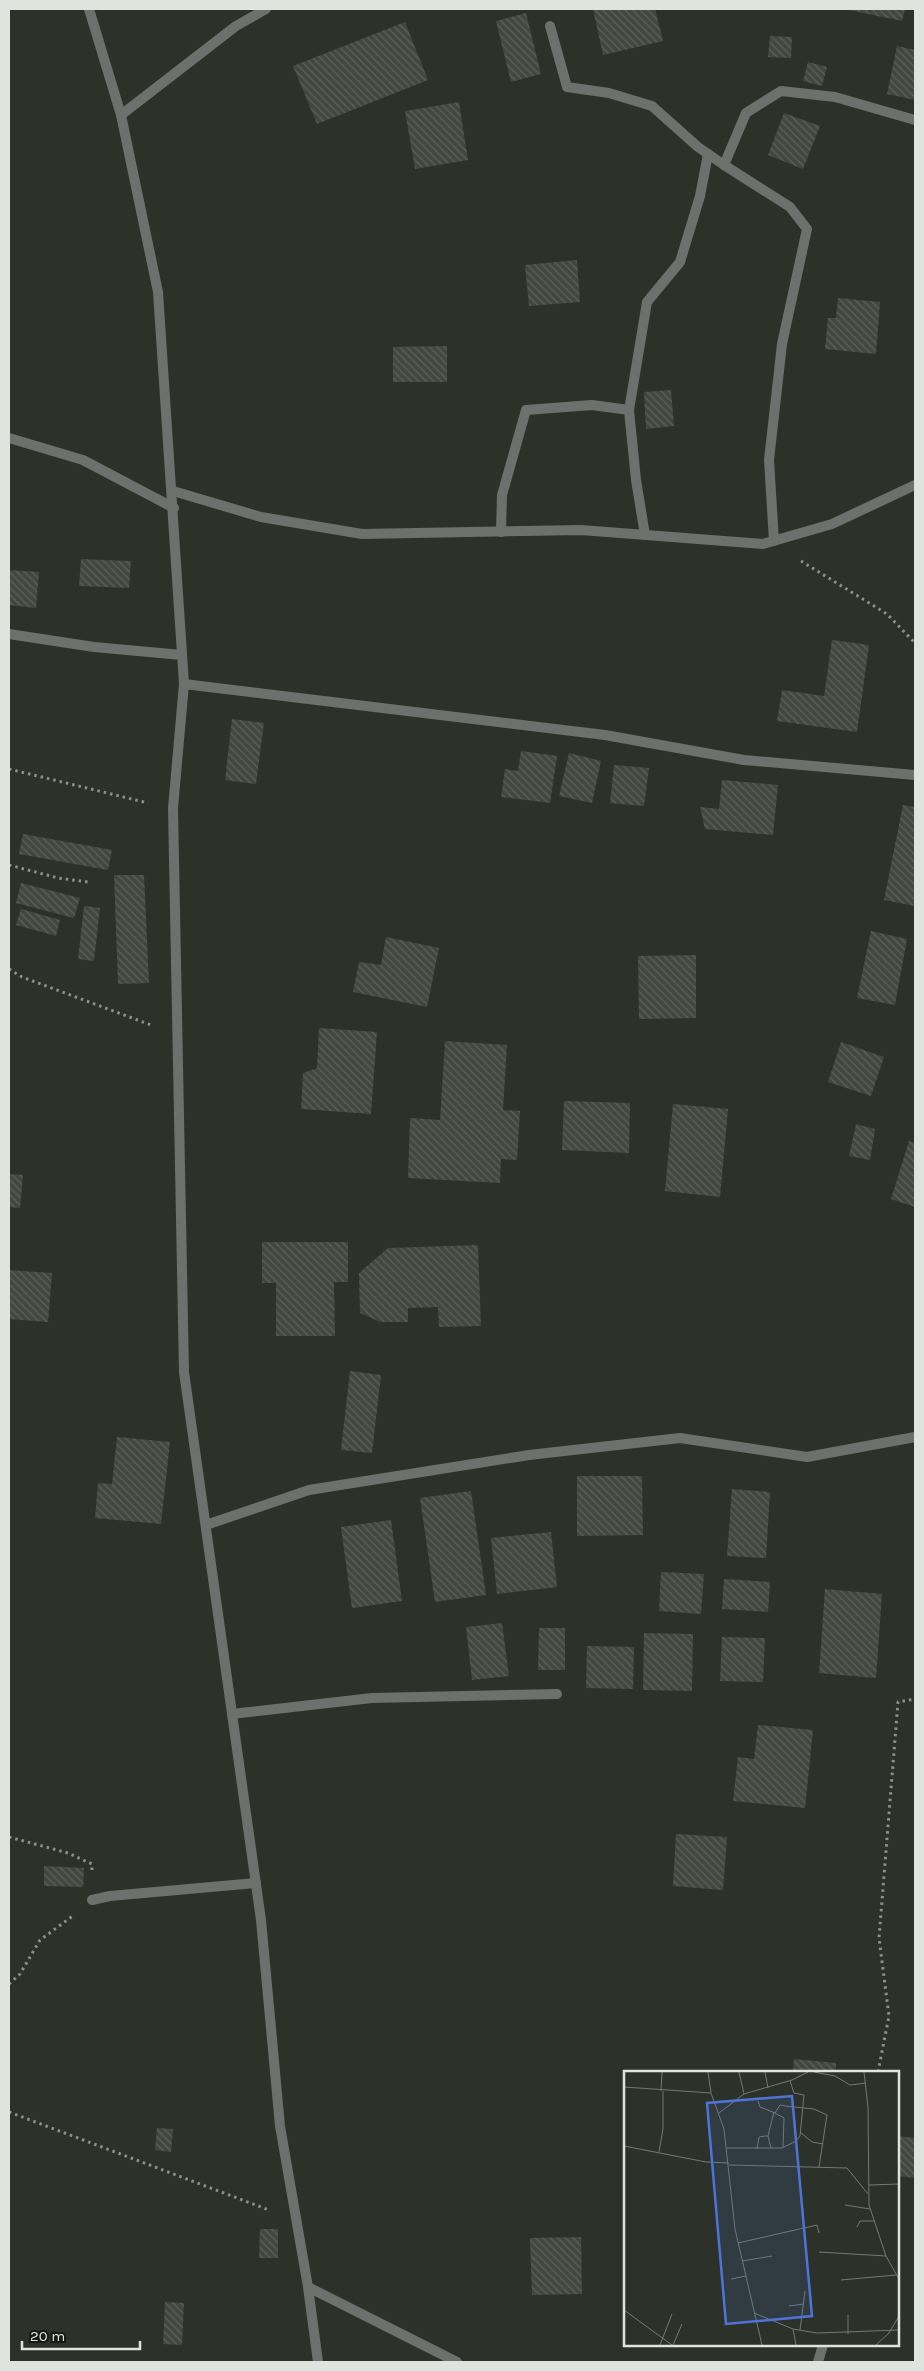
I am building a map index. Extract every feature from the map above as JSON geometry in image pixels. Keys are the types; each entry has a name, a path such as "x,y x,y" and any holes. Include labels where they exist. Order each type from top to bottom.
{"street":[{"path":"89,9 121,116 158,292 173,491 184,684 173,808 184,1372 256,1883 280,2126 308,2288 318,2362"},
{"path":"121,116 236,26 266,9"},
{"path":"550,26 567,87 609,93 652,106 708,154 790,207 807,229 782,344 769,460 774,541"},
{"path":"724,165 746,112 781,91 835,97 915,120"},
{"path":"645,535 636,480 629,410 647,302 680,262 700,196 708,154"},
{"path":"500,532 502,495 526,410 592,405 629,410"},
{"path":"9,438 83,460 174,508"},
{"path":"173,491 261,518 362,534 581,530 763,544 832,524 915,485"},
{"path":"9,634 94,647 182,655"},
{"path":"184,684 605,735 744,760 915,775"},
{"path":"206,1525 309,1490 529,1455 680,1438 807,1457 915,1437"},
{"path":"232,1714 372,1698 557,1694"},
{"path":"92,1900 110,1896 256,1883"},
{"path":"308,2288 457,2362"},
{"path":"818,2362 823,2346"}],"path":[{"path":"774,541 817,573 888,614 915,643"},
{"path":"9,769 173,808"},
{"path":"9,865 58,878 88,882"},
{"path":"9,969 22,977 177,1035"},
{"path":"878,2071 889,2016 879,1938 898,1702 915,1699"},
{"path":"9,1837 68,1853 92,1864 92,1900 40,1940 20,1974 9,1984"},
{"path":"9,2112 296,2220"}],"building":[{"path":"593,9 655,9 663,41 603,55"},
{"path":"844,9 905,9 902,21"},
{"path":"526,13 541,74 511,82 496,21"},
{"path":"405,22 428,80 317,124 293,66"},
{"path":"770,36 792,37 791,58 768,57"},
{"path":"897,46 915,50 915,100 887,94"},
{"path":"808,62 827,67 822,86 803,81"},
{"path":"459,102 468,160 415,169 405,111"},
{"path":"784,113 820,126 803,169 768,155"},
{"path":"577,260 580,302 529,306 525,265"},
{"path":"838,298 880,302 876,354 825,349 828,318 836,318"},
{"path":"447,346 447,382 393,382 393,347"},
{"path":"671,390 674,426 646,429 644,392"},
{"path":"81,559 131,561 129,588 79,586"},
{"path":"9,570 39,572 36,608 9,605"},
{"path":"832,640 869,645 857,732 777,721 782,690 824,696"},
{"path":"232,719 264,723 256,784 225,780"},
{"path":"521,751 557,756 550,803 501,797 505,769 518,771"},
{"path":"569,753 601,761 592,803 559,796"},
{"path":"614,765 649,768 644,806 610,803"},
{"path":"722,780 778,785 773,835 705,829 700,807 719,809"},
{"path":"903,805 915,807 915,906 884,900"},
{"path":"23,834 112,850 108,870 19,854"},
{"path":"114,875 144,875 149,983 118,984"},
{"path":"21,883 80,898 74,918 16,903"},
{"path":"84,906 100,908 94,961 78,959"},
{"path":"21,909 60,920 56,936 16,925"},
{"path":"871,931 907,939 895,1005 857,998"},
{"path":"386,937 439,948 427,1007 353,992 359,962 381,965"},
{"path":"696,955 696,1018 639,1019 638,956"},
{"path":"319,1028 377,1032 371,1114 301,1109 303,1073 317,1068"},
{"path":"445,1041 507,1045 503,1110 520,1111 517,1160 501,1159 500,1183 408,1178 410,1118 440,1120"},
{"path":"841,1042 884,1057 871,1096 828,1082"},
{"path":"564,1101 630,1103 629,1153 562,1150"},
{"path":"673,1104 728,1109 720,1197 665,1191"},
{"path":"856,1124 875,1129 870,1160 849,1156"},
{"path":"909,1141 915,1143 915,1207 891,1199"},
{"path":"9,1174 23,1175 20,1208 9,1207"},
{"path":"262,1242 348,1242 348,1282 334,1282 335,1336 276,1336 276,1283 262,1283"},
{"path":"478,1245 481,1326 439,1327 438,1307 408,1308 408,1322 380,1322 360,1313 359,1273 388,1248"},
{"path":"9,1270 52,1273 48,1322 9,1319"},
{"path":"350,1371 381,1375 372,1453 341,1450"},
{"path":"117,1437 170,1442 161,1524 95,1518 98,1483 112,1484"},
{"path":"577,1476 642,1476 643,1535 577,1536"},
{"path":"732,1489 770,1492 766,1558 727,1556"},
{"path":"471,1491 486,1595 435,1602 420,1498"},
{"path":"391,1520 402,1601 352,1608 341,1527"},
{"path":"551,1532 557,1587 497,1594 491,1538"},
{"path":"661,1572 704,1574 701,1614 659,1611"},
{"path":"724,1579 770,1582 768,1612 722,1609"},
{"path":"825,1589 882,1594 876,1678 819,1673"},
{"path":"502,1623 509,1676 472,1680 466,1627"},
{"path":"539,1628 565,1628 565,1670 538,1670"},
{"path":"644,1633 693,1634 692,1691 643,1690"},
{"path":"722,1637 765,1638 763,1682 720,1681"},
{"path":"587,1646 634,1647 633,1689 586,1688"},
{"path":"758,1725 813,1730 805,1808 733,1801 738,1757 754,1759"},
{"path":"676,1834 727,1837 723,1890 673,1886"},
{"path":"44,1866 84,1868 83,1887 44,1886"},
{"path":"794,2059 836,2063 836,2071 793,2071"},
{"path":"157,2128 173,2129 171,2152 155,2150"},
{"path":"899,2136 915,2138 915,2178 899,2176"},
{"path":"260,2229 278,2229 278,2258 259,2258"},
{"path":"581,2237 582,2294 532,2295 530,2238"},
{"path":"165,2302 184,2303 182,2345 163,2344"}]}
